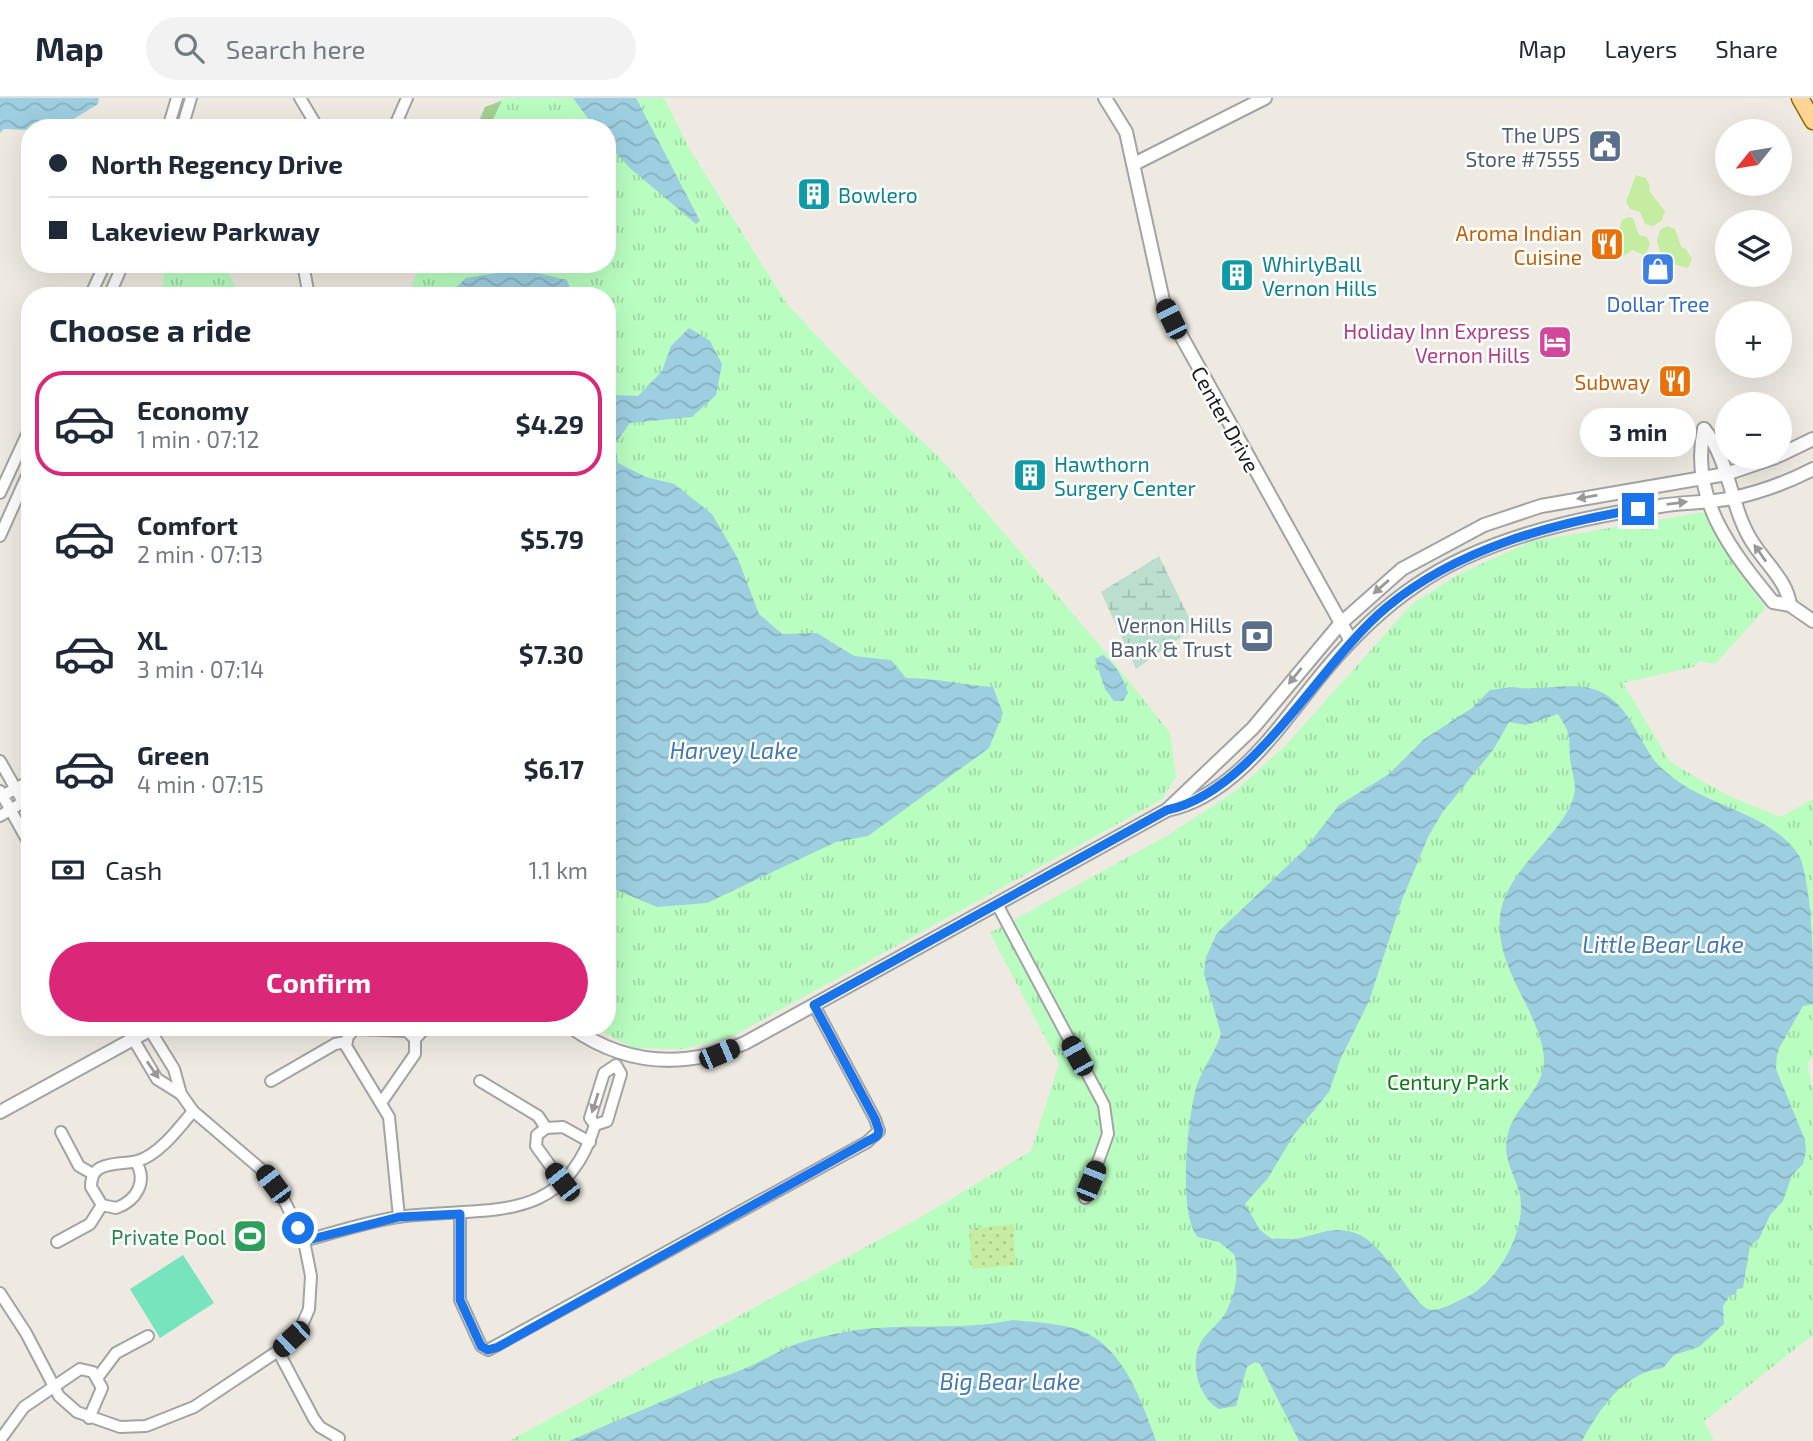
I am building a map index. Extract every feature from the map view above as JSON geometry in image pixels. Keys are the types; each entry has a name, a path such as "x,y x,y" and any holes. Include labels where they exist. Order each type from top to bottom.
{"main road":[{"path":"1800,98 1813,121"}],"street":[{"path":"171,119 177,98"},
{"path":"185,119 191,98"},
{"path":"300,98 313,119"},
{"path":"398,119 407,98"},
{"path":"1134,164 1265,98"},
{"name":"Center Drive","path":"1108,100 1126,132 1164,305 1351,641"},
{"path":"1790,605 1789,591 1750,539 1732,498 1714,441 1704,429 1700,446 1713,520 1773,602 1790,605 1813,621"},
{"path":"1792,449 1813,439"},
{"path":"0,493 21,448"},
{"path":"584,1036 617,1059 666,1062 719,1054 998,906 1167,810 1253,728 1340,624 1402,569 1484,526 1555,503 1726,474 1740,469"},
{"path":"1167,810 1188,806 1225,782 1267,741 1351,641 1415,585 1520,536 1616,513 1732,498 1765,490 1813,469"},
{"path":"0,536 21,489"},
{"path":"0,761 21,793"},
{"path":"21,786 1,795 5,813 21,833"},
{"path":"5,813 21,804"},
{"path":"998,906 1104,1105 1108,1134 1085,1198"},
{"path":"460,1214 460,1300 481,1346 488,1350 498,1347 877,1136 879,1131 875,1119 814,1005"},
{"path":"0,1112 125,1036"},
{"path":"132,1036 157,1079 181,1094"},
{"path":"0,1293 26,1333 52,1387 68,1405 89,1418 138,1433 194,1407 278,1351 297,1331 309,1309 311,1276 304,1241 283,1198 262,1170 193,1111 181,1094 174,1069 155,1036"},
{"path":"349,1036 346,1042 348,1054 389,1117 399,1217"},
{"path":"412,1036 415,1039"},
{"path":"381,1103 415,1054 415,1039 418,1036"},
{"path":"271,1081 335,1044 346,1042"},
{"path":"595,1125 607,1121 621,1073 617,1059"},
{"path":"595,1125 590,1118 604,1073 617,1059"},
{"path":"480,1081 538,1116 545,1128"},
{"path":"93,1174 116,1163 136,1162 168,1141 193,1111"},
{"path":"304,1241 399,1217 509,1209 537,1199 562,1182 584,1156 595,1125"},
{"path":"562,1182 536,1146 537,1135 545,1128 563,1127 590,1142"},
{"path":"61,1132 79,1166 93,1174"},
{"path":"93,1174 91,1186 102,1205 116,1208 134,1197 141,1176 136,1162"},
{"path":"57,1242 90,1224 102,1205"},
{"path":"98,1377 116,1353 148,1336"},
{"path":"278,1351 314,1419 320,1427 339,1438 337,1441"},
{"path":"0,1440 24,1407 80,1369 98,1377 102,1388 89,1418"}],"green space":[{"path":"503,98 664,98 690,150 787,304 866,388 941,459 1107,654 1170,733 1176,777 1161,800 731,1037 684,1049 633,1048 610,1036 616,1036 616,287 410,287 418,273 616,273 616,119 493,119"},
{"path":"509,98 551,119 480,119 485,107"},
{"path":"1636,175 1646,178 1649,191 1665,211 1662,220 1653,226 1645,224 1640,212 1630,209 1626,202"},
{"path":"1633,218 1639,235 1647,237 1650,244 1645,256 1633,250 1623,256 1614,249 1622,220"},
{"path":"1667,226 1675,229 1681,247 1686,249 1692,259 1688,268 1662,261 1657,240 1660,230"},
{"path":"164,273 228,273 236,287 162,287"},
{"name":"Century Park","path":"1705,512 1732,562 1766,608 1715,664 1699,661 1693,667 1623,683 1670,762 1725,794 1780,817 1813,799 1813,1058 1807,1063 1813,1090 1813,1335 1704,1421 1714,1441 509,1441 921,1217 1031,1151 1059,1064 990,933 1168,835 1234,792 1285,746 1412,604 1459,574 1532,541"},
{"path":"1159,556 1194,628 1136,669 1101,592"},
{"path":"1013,1224 1016,1265 972,1269 969,1229"},
{"path":"183,1255 214,1303 160,1338 130,1289"}],"water":[{"path":"0,98 99,98 98,104 74,119 21,119 21,130 4,129 0,133"},
{"path":"573,98 636,98 700,221 696,224 616,153 616,119 588,119"},
{"path":"496,273 537,273 567,280 570,287 456,287 466,278"},
{"name":"Harvey Lake","path":"689,328 710,341 722,364 716,395 692,417 630,423 616,443 616,395 638,396 662,371 671,346"},
{"name":"Harvey Lake","path":"616,450 618,463 646,477 674,484 712,514 738,559 759,614 782,634 817,633 854,656 891,660 906,678 993,687 1003,713 989,748 868,836 836,842 707,903 657,907 616,890"},
{"path":"1103,655 1115,667 1124,682 1128,693 1123,701 1114,701 1105,689 1095,659"},
{"name":"Little Bear Lake","path":"1574,686 1597,690 1623,710 1649,753 1666,772 1694,791 1776,832 1800,857 1810,908 1813,1004 1803,1006 1777,1052 1776,1069 1805,1140 1803,1164 1792,1175 1783,1201 1770,1215 1759,1239 1750,1246 1743,1288 1737,1289 1736,1295 1730,1295 1723,1306 1724,1324 1699,1347 1674,1355 1663,1368 1636,1377 1614,1394 1582,1441 1299,1441 1260,1364 1255,1362 1247,1367 1236,1406 1219,1409 1202,1390 1196,1372 1199,1346 1226,1312 1236,1276 1234,1254 1219,1242 1198,1237 1192,1225 1186,1188 1188,1142 1196,1088 1221,1034 1204,974 1206,957 1217,933 1305,849 1339,805 1389,774 1423,740 1472,708 1490,690","holes":["1558,714 1569,740 1574,795 1559,824 1512,883 1500,916 1503,952 1538,1033 1544,1062 1538,1083 1513,1120 1507,1139 1507,1154 1519,1191 1520,1217 1512,1244 1489,1280 1471,1295 1444,1308 1431,1310 1416,1299 1388,1261 1367,1239 1355,1233 1337,1230 1300,1238 1272,1239 1260,1230 1245,1204 1268,1178 1293,1136 1329,1092 1340,1060 1369,1001 1402,900 1428,837 1442,813 1493,750 1509,722 1526,725"]},
{"name":"Private Pool","path":"260,1222 266,1234 240,1249 233,1239"},
{"name":"Big Bear Lake","path":"1013,1320 1074,1328 1104,1345 1115,1356 1132,1383 1156,1441 569,1441 744,1369 789,1347 814,1339 876,1328 973,1325"}],"place":[{"name":"The UPS Store #7555","path":"1605,146"},
{"name":"Bowlero","path":"814,194"},
{"name":"Aroma Indian Cuisine","path":"1607,244"},
{"name":"Dollar Tree","path":"1658,269"},
{"name":"WhirlyBall Vernon Hills","path":"1237,275"},
{"name":"Holiday Inn Express Vernon Hills","path":"1555,342"},
{"name":"Subway","path":"1675,381"},
{"name":"Hawthorn Surgery Center","path":"1030,475"},
{"name":"Vernon Hills Bank & Trust","path":"1257,636"},
{"name":"Private Pool","path":"250,1236"}],"route":[{"path":"298,1228 304,1241 399,1217 460,1214 460,1300 481,1346 488,1350 498,1347 877,1136 879,1131 875,1119 814,1005 1167,810 1188,806 1225,782 1267,741 1354,638 1386,607 1415,585 1520,536 1551,526 1638,509"}]}
